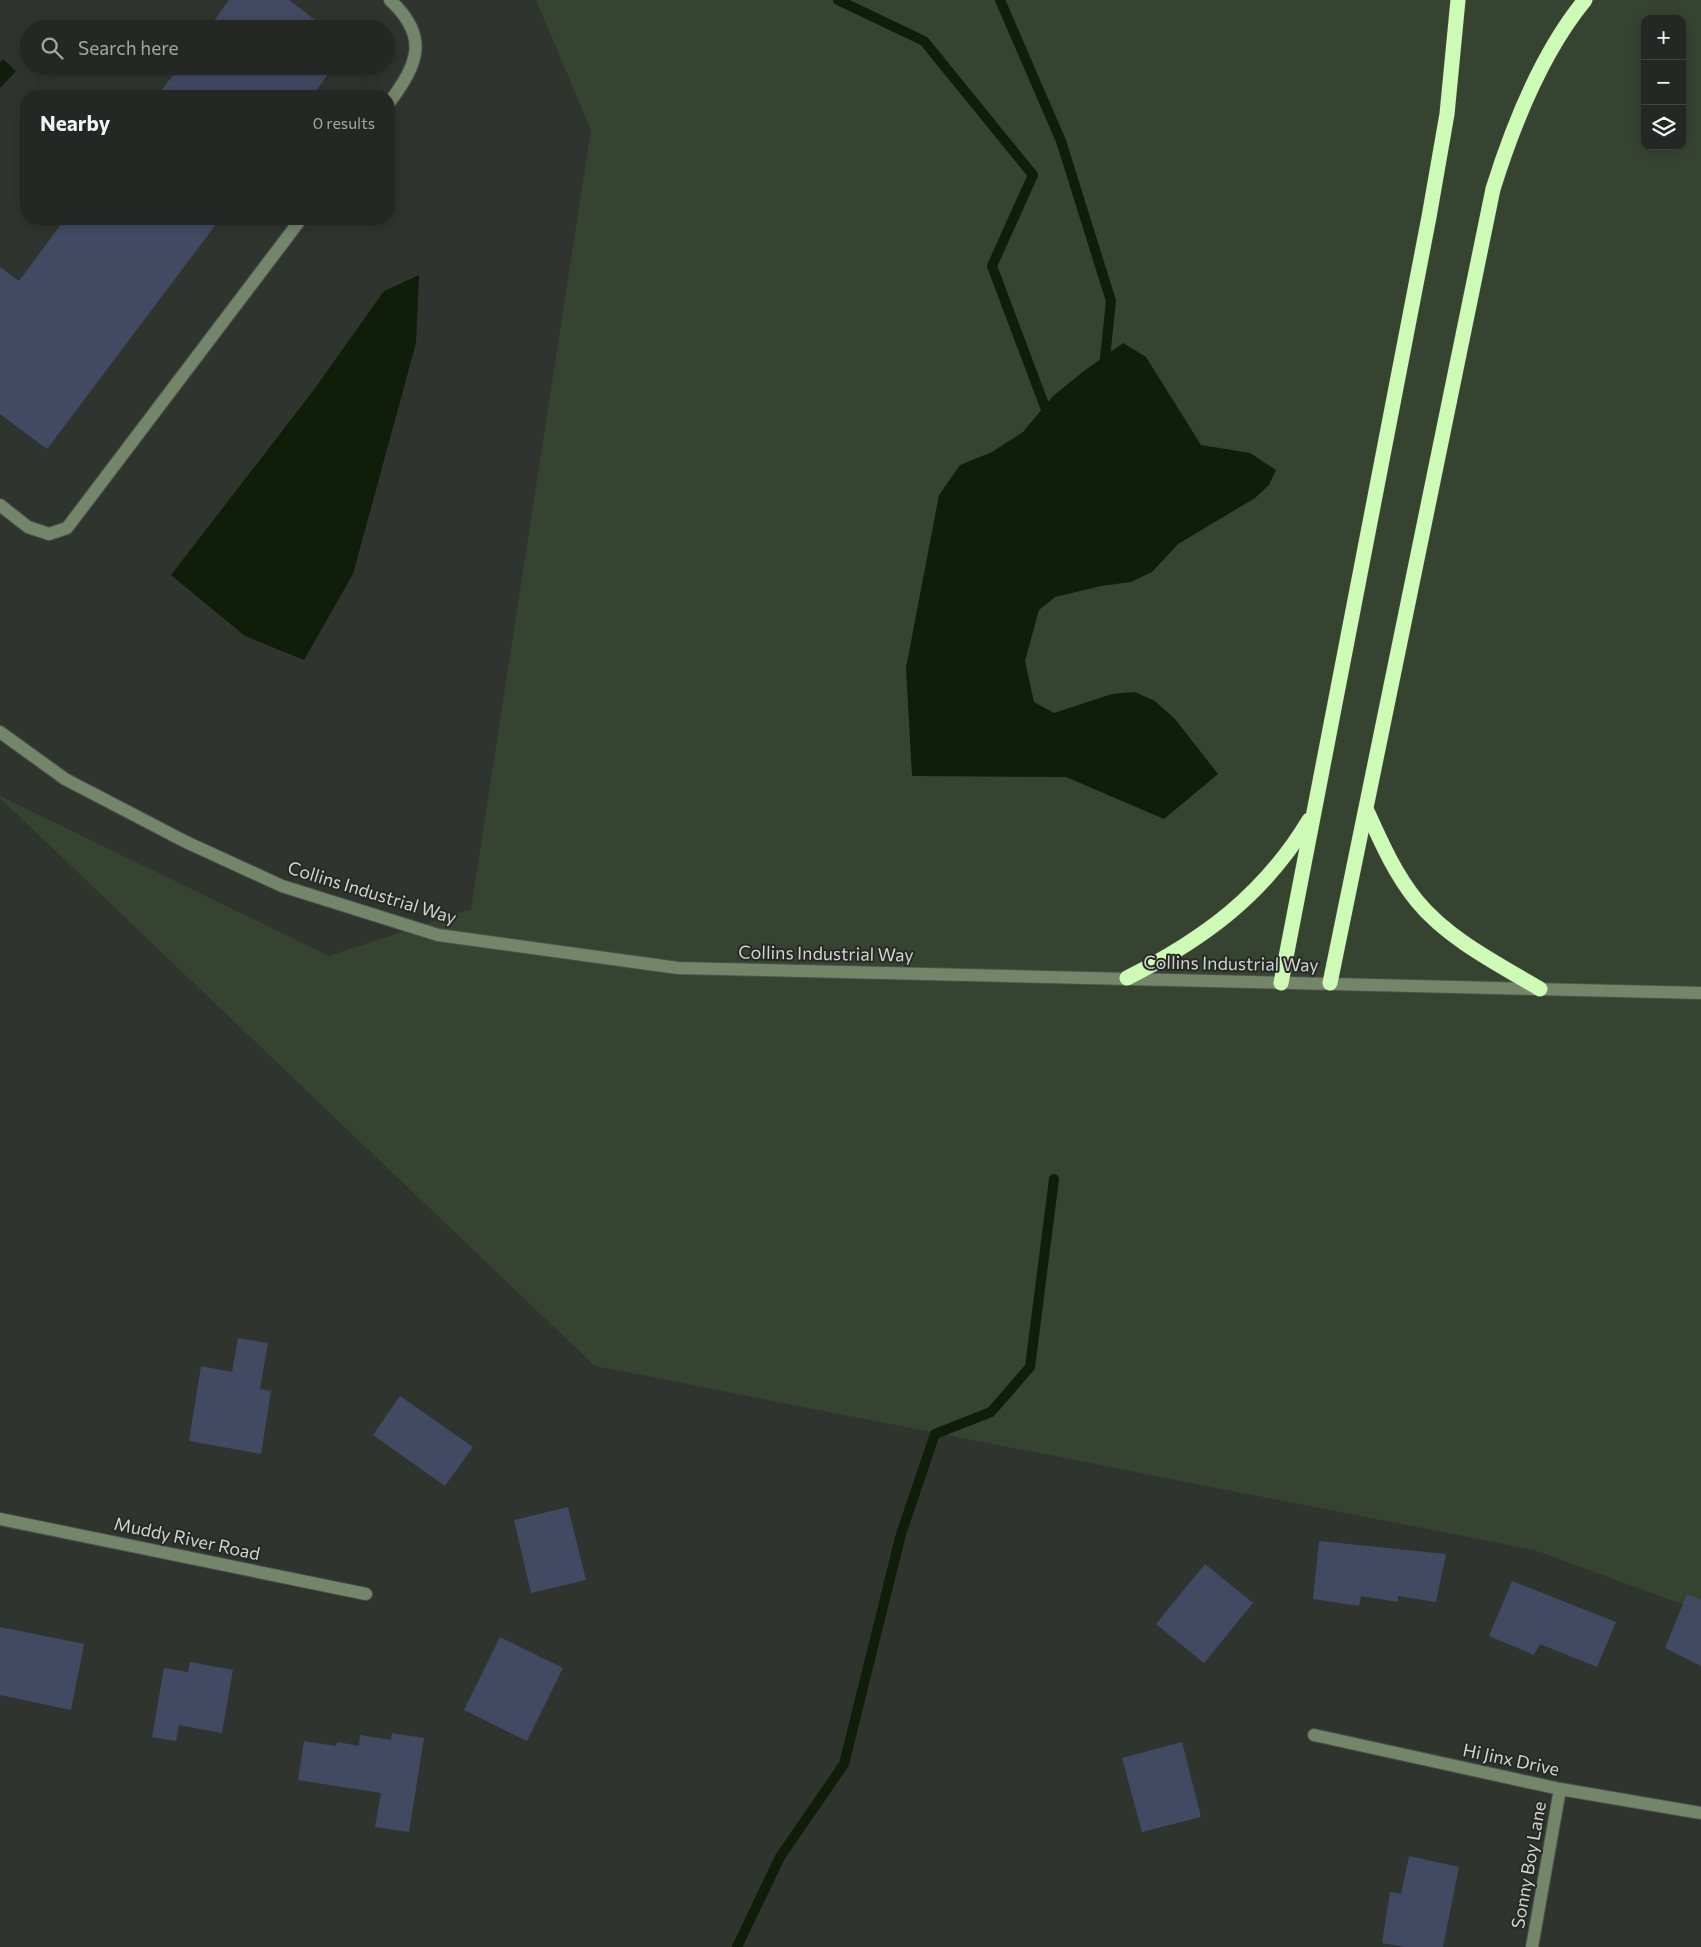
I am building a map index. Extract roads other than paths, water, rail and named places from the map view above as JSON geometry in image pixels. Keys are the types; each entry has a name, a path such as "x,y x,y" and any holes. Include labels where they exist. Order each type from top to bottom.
{"highway":[{"path":"1281,983 1430,218 1447,114 1458,0"},
{"path":"1330,983 1367,811 1493,188 1509,140 1528,95 1552,50 1585,0"},
{"path":"1127,978 1191,942 1240,906 1282,862 1314,810"},
{"path":"1367,811 1399,876 1417,902 1444,927 1473,948 1540,989"}],"street":[{"path":"390,0 406,14 417,43 416,54 404,84 395,95"},
{"path":"0,505 28,526 49,534 67,528 296,225"},
{"name":"Collins Industrial Way","path":"0,732 65,778 186,842 282,886 438,935 678,968 1701,993"},
{"name":"Muddy River Road","path":"0,1519 366,1594"},
{"name":"Hi Jinx Drive","path":"1314,1735 1560,1789 1701,1813"},
{"name":"Sonny Boy Lane","path":"1532,1947 1560,1789"}],"waterway":[{"path":"838,0 924,41 1033,175 992,266 1045,407"},
{"path":"1000,0 1061,141 1111,301 1105,358"},
{"path":"737,1947 780,1857 844,1764 901,1534 935,1434 991,1412 1030,1367 1054,1179"}]}
